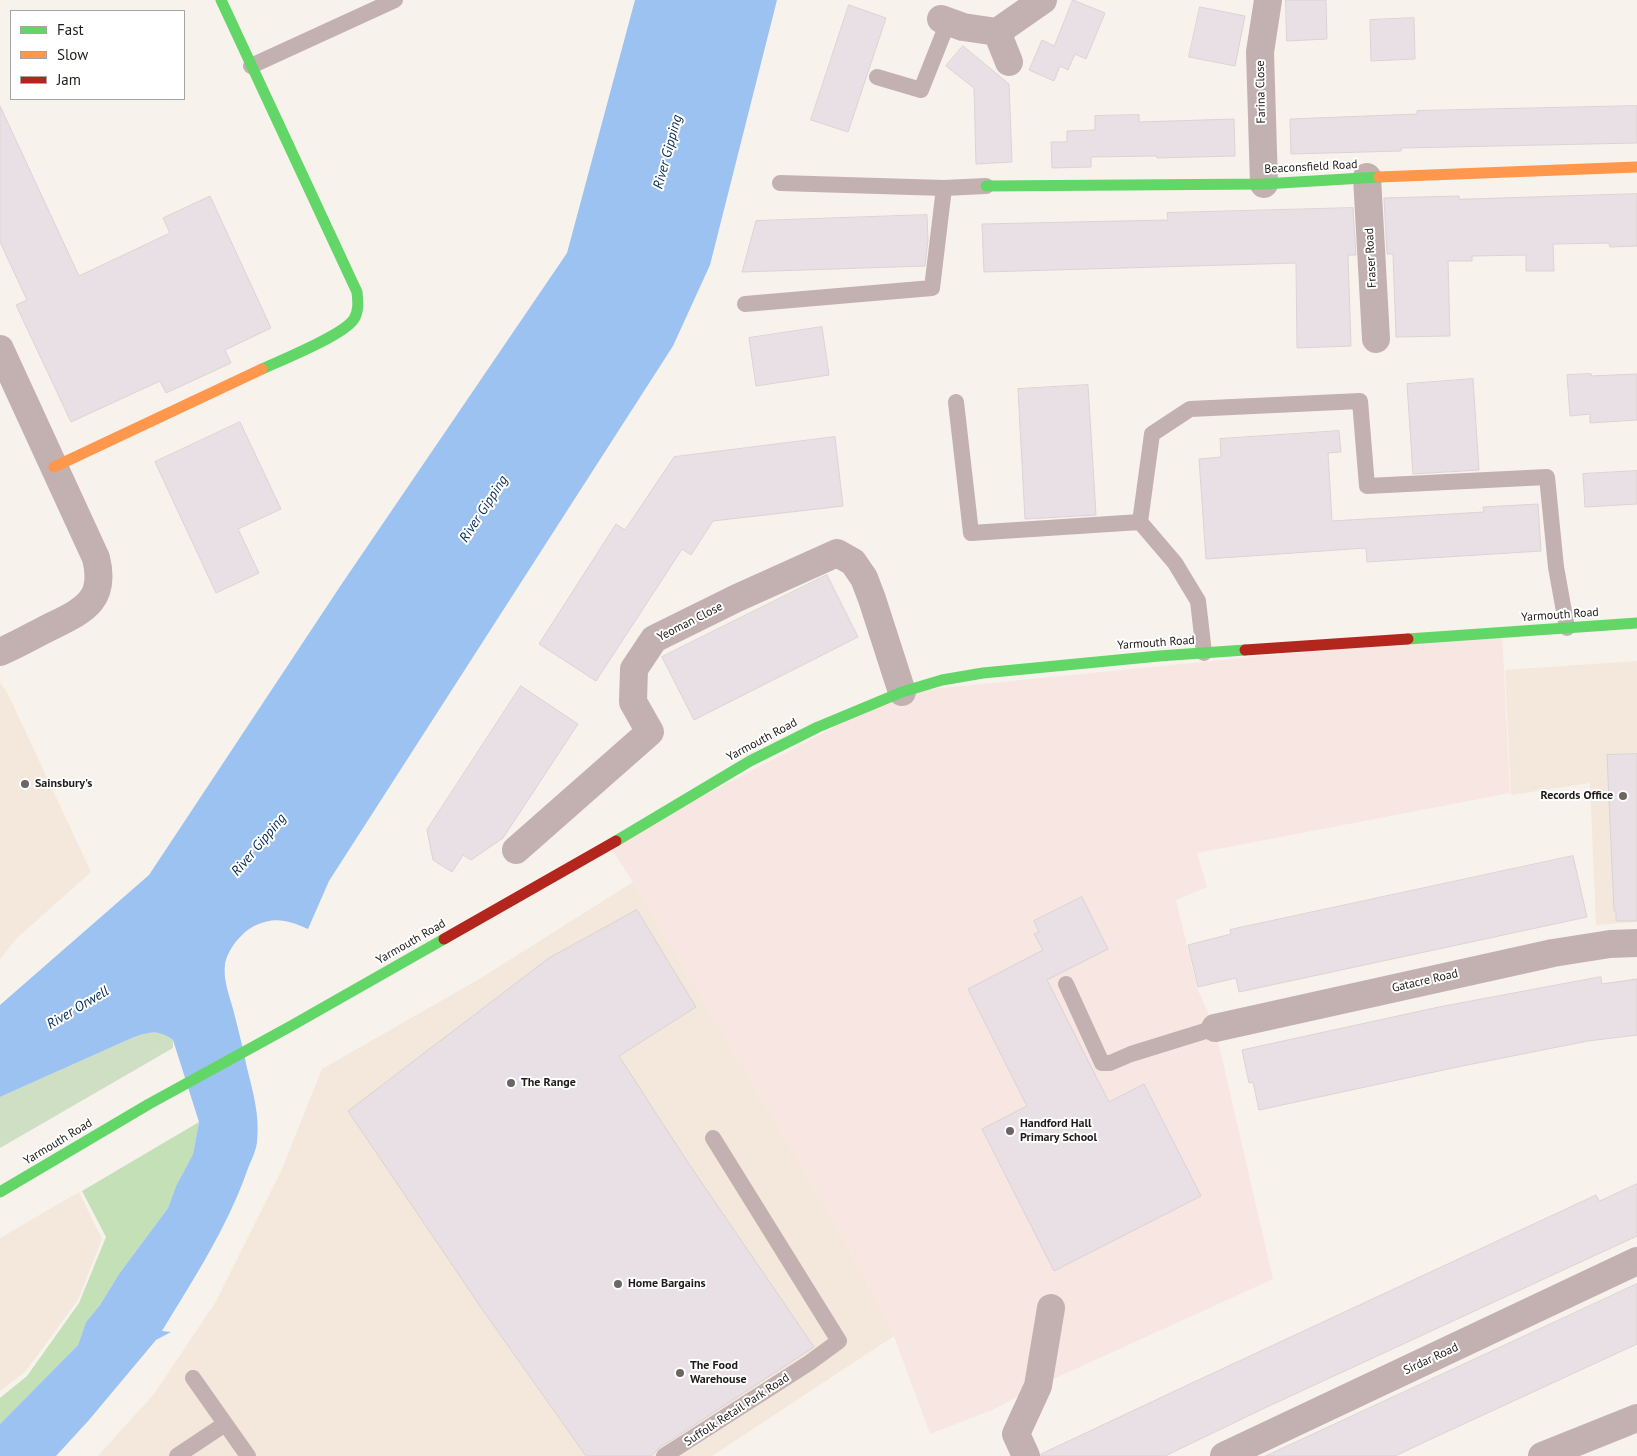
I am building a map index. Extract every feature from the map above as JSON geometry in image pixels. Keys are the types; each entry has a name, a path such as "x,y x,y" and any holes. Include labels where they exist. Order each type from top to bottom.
{"main road":[{"path":"54,467 339,333 348,327 357,313 357,292 221,0"},
{"name":"Beaconsfield Road","path":"986,186 1264,184 1366,177 1637,167"},
{"name":"Yarmouth Road","path":"0,1192 171,1092 609,845 750,761 818,727 902,692 942,680 984,673 1160,656 1637,623"}],"street":[{"path":"944,21 963,27 996,32 1043,0"},
{"name":"Farina Close","path":"1264,184 1260,52 1268,0"},
{"path":"996,32 1009,62"},
{"name":"Fraser Road","path":"1366,177 1376,339"},
{"path":"0,349 96,558 100,581 94,596 86,607 77,614 0,652"},
{"name":"Yeoman Close","path":"516,850 650,732 633,702 634,669 654,639 737,598 837,553 853,562 864,578 902,692"},
{"name":"Gatacre Road","path":"1214,1028 1553,953 1610,944 1637,943"},
{"name":"Sirdar Road","path":"1224,1456 1637,1261"},
{"path":"1026,1456 1016,1434 1038,1386 1051,1308"},
{"path":"1542,1456 1637,1418"}],"lane":[{"path":"251,66 395,0"},
{"path":"877,77 921,90 944,21"},
{"path":"780,184 944,188 986,186"},
{"path":"745,304 932,288 944,188"},
{"path":"1204,653 1198,601 1175,563 1140,522 1152,434 1190,409 1360,401 1367,486 1547,477 1556,568 1567,628"},
{"path":"956,402 971,533 1140,522"},
{"path":"1066,984 1102,1063 1110,1063 1131,1054 1214,1028"},
{"name":"Suffolk Retail Park Road","path":"664,1456 809,1364 839,1341 713,1138"},
{"path":"193,1378 248,1456"},
{"path":"177,1456 225,1424"}],"shaded area":[{"name":"Handford Hall Primary School","path":"1502,632 1510,793 1197,853 1207,887 1176,900 1197,988 1215,1028 1273,1279 1038,1386 992,1410 930,1434 894,1336 842,1235 633,882 609,845 902,692"},
{"path":"1637,661 1637,922 1596,925 1590,783 1511,795 1505,670"},
{"name":"Sainsbury's","path":"0,683 7,692 91,872 17,938 0,959"},
{"path":"633,882 842,1235 894,1336 712,1456 98,1456 154,1394 215,1303 281,1171 322,1069 481,978"},
{"path":"79,1192 102,1239 78,1300 25,1372 0,1391 0,1238"}],"green space":[{"path":"148,1032 164,1033 173,1040 173,1048 0,1148 0,1097"},
{"path":"199,1122 193,1154 176,1186 168,1208 86,1322 78,1345 0,1424 0,1398 27,1376 79,1303 106,1237 82,1191"}],"water":[{"path":"635,0 777,0 710,265 673,346 329,881 308,929 281,920 261,923 244,933 229,953 225,964 226,981 254,1095 258,1123 257,1142 230,1213 162,1331 171,1332 156,1340 56,1456 0,1456 0,1424 78,1345 86,1322 168,1208 176,1186 193,1154 199,1122 173,1040 158,1033 148,1033 132,1038 0,1097 0,1005 149,875 341,585 567,253"}],"building":[{"path":"1073,0 1105,13 1086,59 1075,54 1068,70 1060,66 1054,81 1029,70 1042,40 1054,46"},
{"path":"1286,0 1326,0 1327,39 1287,41"},
{"path":"849,5 886,18 848,132 811,120"},
{"path":"1200,7 1245,16 1235,66 1189,57"},
{"path":"1414,18 1415,59 1371,61 1370,20"},
{"path":"963,46 1009,84 1012,162 976,164 974,88 946,66"},
{"path":"0,106 79,276 170,233 163,218 210,196 271,328 225,350 231,363 166,393 160,381 71,422 16,305 27,300 0,242"},
{"path":"1637,106 1637,143 1401,148 1401,151 1291,154 1290,119 1417,114 1417,111"},
{"path":"1139,115 1139,122 1234,119 1235,156 1091,157 1091,167 1052,168 1051,142 1067,142 1067,131 1095,130 1095,116"},
{"path":"1637,194 1637,246 1610,247 1609,243 1553,244 1554,271 1526,271 1526,255 1472,256 1472,261 1448,261 1450,336 1396,337 1393,254 1387,254 1384,198 1459,196 1459,199"},
{"path":"1353,208 1356,255 1348,255 1351,346 1297,348 1296,263 984,272 982,224 1168,220 1167,213"},
{"path":"927,215 928,240 925,266 742,272 756,221"},
{"path":"822,327 829,375 756,386 749,338"},
{"path":"1591,374 1591,376 1637,374 1637,420 1590,423 1590,414 1570,416 1567,375"},
{"path":"1473,379 1479,470 1413,474 1407,384"},
{"path":"1088,385 1096,515 1025,519 1018,389"},
{"path":"240,422 281,509 238,529 259,573 216,593 155,462"},
{"path":"1339,431 1341,452 1328,453 1332,521 1484,512 1483,507 1538,504 1541,551 1367,562 1366,548 1206,559 1199,459 1221,457 1220,439"},
{"path":"835,437 843,506 713,521 691,555 682,549 596,681 539,644 616,524 625,530 674,457"},
{"path":"1637,471 1637,504 1585,507 1583,474"},
{"path":"827,575 858,637 694,720 662,657"},
{"path":"521,686 578,724 503,838 471,860 463,855 452,872 433,860 427,830"},
{"path":"1637,754 1637,921 1616,921 1607,755"},
{"path":"1573,856 1587,917 1239,992 1236,978 1198,987 1188,945 1231,934 1230,930"},
{"path":"1082,897 1108,949 1047,980 1109,1102 1144,1084 1201,1196 1054,1271 982,1129 1027,1106 968,989 1043,950 1034,934 1039,932 1034,921"},
{"path":"637,910 696,1007 619,1056 689,1164 814,1347 659,1448 651,1456 586,1456 482,1309 348,1111 549,958"},
{"path":"1601,977 1602,984 1637,979 1637,1035 1588,1041 1462,1066 1259,1110 1253,1082 1249,1083 1242,1050 1439,1007"},
{"path":"1637,1184 1637,1236 1165,1456 1041,1456 1041,1454 1194,1382 1596,1195 1599,1201"},
{"path":"1637,1284 1637,1344 1395,1456 1266,1456"}],"traffic: fast":[{"path":"221,0 357,292 357,313 348,325 312,347 262,369"},
{"path":"986,186 1264,184 1379,177"},
{"path":"1408,639 1637,623"},
{"path":"616,841 750,761 818,727 902,692 942,680 983,673 1159,656 1245,650"},
{"path":"0,1192 149,1104 444,939"}],"traffic: slow":[{"path":"1379,177 1637,167"},
{"path":"54,467 262,369"}],"traffic: jam":[{"path":"1245,650 1408,639"},
{"path":"444,939 616,841"}],"place":[{"name":"Sainsbury's","path":"25,784"},
{"name":"Records Office","path":"1623,796"},
{"name":"The Range","path":"511,1083"},
{"name":"Handford Hall Primary School","path":"1010,1131"},
{"name":"Home Bargains","path":"618,1284"},
{"name":"The Food Warehouse","path":"680,1373"}],"water label":[{"name":"River Gipping","path":"668,152"},
{"name":"River Gipping","path":"484,509"},
{"name":"River Gipping","path":"259,845"},
{"name":"River Orwell","path":"78,1008"}]}
